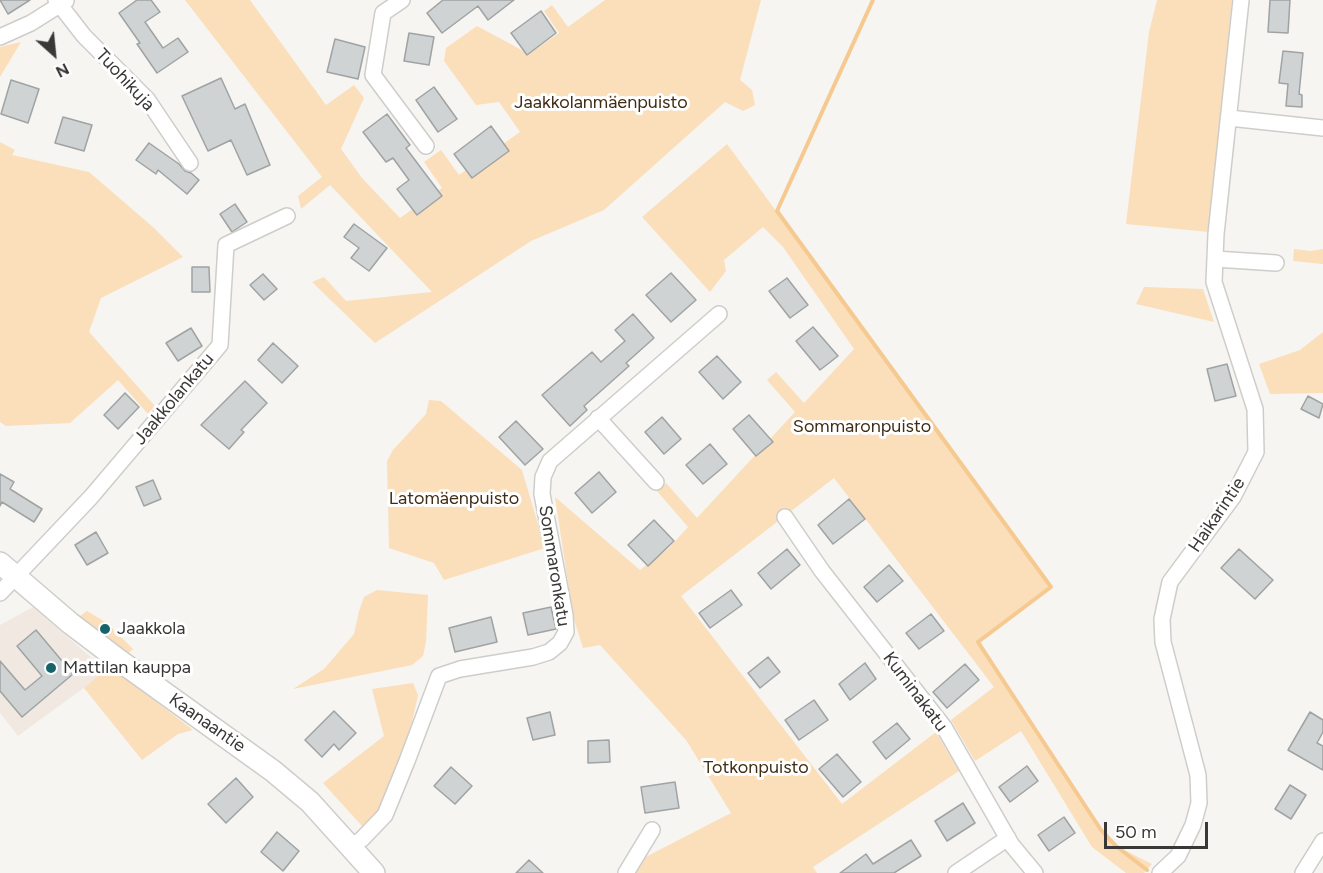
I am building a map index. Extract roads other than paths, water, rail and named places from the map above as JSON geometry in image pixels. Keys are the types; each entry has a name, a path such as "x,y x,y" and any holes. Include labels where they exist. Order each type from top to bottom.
{"street":[{"path":"402,0 383,13 373,75 426,146"},
{"name":"Haikarintie","path":"1160,873 1178,856 1193,825 1199,803 1197,775 1163,642 1162,619 1170,582 1233,497 1256,452 1255,409 1214,282 1241,0"},
{"path":"0,37 31,23 61,2"},
{"name":"Tuohikuja","path":"61,2 84,36 147,99 190,163"},
{"path":"1230,118 1323,128"},
{"name":"Jaakkolankatu","path":"8,570 21,569 91,497 220,345 226,245 287,216"},
{"path":"1215,259 1276,263"},
{"name":"Sommaronkatu","path":"351,847 362,839 384,815 439,676 460,669 533,657 549,652 560,643 566,632 542,494 543,477 550,461 719,314"},
{"path":"598,418 656,482"},
{"name":"Kuminakatu","path":"785,517 822,571 944,727 1008,838 1035,873"},
{"path":"0,592 8,570"},
{"name":"Kaanaantie","path":"8,570 70,623 112,655 273,771 310,802 374,873"},
{"path":"626,873 652,830"},
{"path":"956,873 1008,838"},
{"path":"1303,873 1323,841"}],"waterway":[{"path":"873,0 777,211 1051,587 978,642 1101,830 1116,846 1147,870"}],"place":[{"name":"Jaakkola","path":"105,629"},
{"name":"Mattilan kauppa","path":"51,668"}],"park label":[{"name":"Jaakkolanmäenpuisto","path":"601,103"},
{"name":"Sommaronpuisto","path":"862,427"},
{"name":"Latomäenpuisto","path":"454,499"},
{"name":"Totkonpuisto","path":"756,768"}]}
